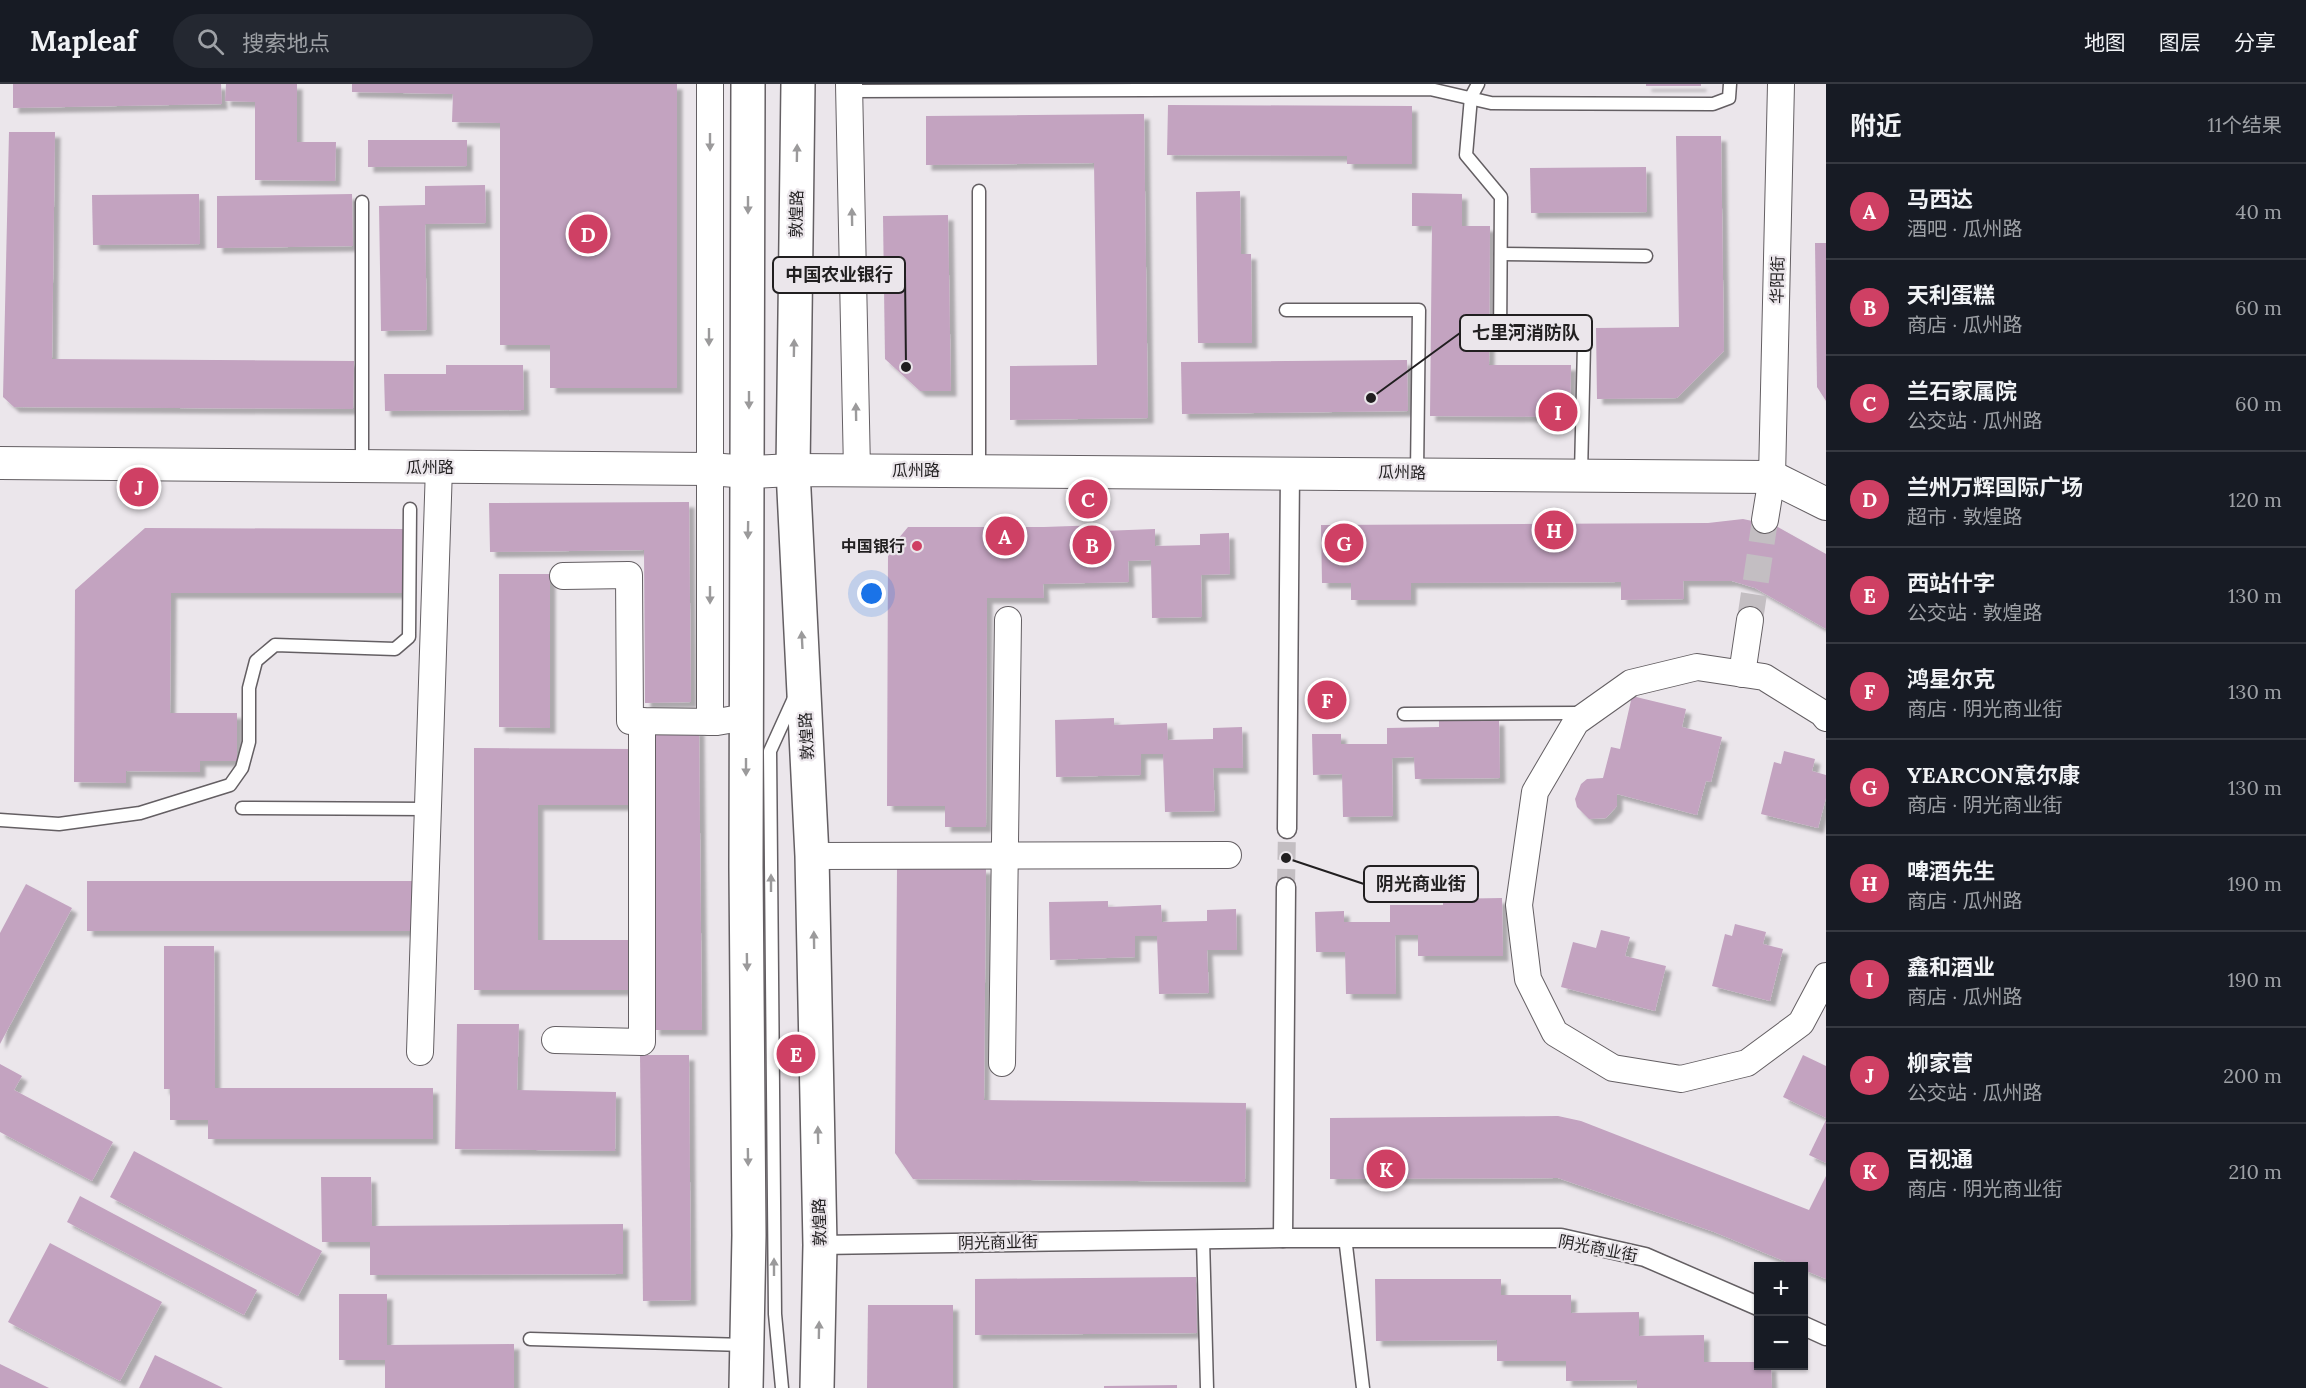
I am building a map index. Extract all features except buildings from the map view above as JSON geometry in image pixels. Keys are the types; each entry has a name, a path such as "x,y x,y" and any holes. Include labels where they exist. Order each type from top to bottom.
{"main road":[{"path":"746,1388 749,1223 746,717 749,472 748,84"},
{"name":"敦煌路","path":"798,84 793,470 812,856 820,1245 818,1388"}],"street":[{"path":"710,84 710,722"},
{"name":"华阳街","path":"1765,520 1772,477 1781,84"},
{"path":"850,88 857,470"},
{"name":"瓜州路","path":"0,463 709,469 749,472 793,470 1290,471 1772,477 1826,504"},
{"path":"420,1052 439,467"},
{"path":"1287,829 1290,471"},
{"path":"563,576 629,575 630,721 710,722 746,717"},
{"path":"1002,1063 1008,620"},
{"path":"1742,674 1750,620"},
{"path":"1826,718 1822,713 1764,677 1697,667 1630,682 1576,722 1535,792 1519,905 1528,980 1555,1033 1613,1068 1681,1079 1747,1063 1802,1023 1826,976"},
{"path":"555,1040 642,1042 642,721"},
{"path":"812,856 1228,855"},
{"path":"1283,1238 1286,887"},
{"name":"阴光商业街","path":"820,1245 1345,1237 1561,1238 1645,1257 1754,1304"},
{"path":"1808,1328 1826,1336"}],"lane":[{"path":"1478,84 1471,97 1466,155 1501,197 1500,344 1584,344 1581,475"},
{"path":"850,88 1430,88 1491,103 1713,104 1729,98 1730,84"},
{"path":"979,191 979,471"},
{"path":"362,202 362,466"},
{"path":"1501,254 1646,256"},
{"path":"1286,310 1419,310 1417,473"},
{"path":"0,820 59,824 141,813 230,785 242,768 249,742 249,688 256,662 275,645 395,649 409,638 410,509"},
{"path":"782,1388 775,1314 770,751 803,677"},
{"path":"1404,714 1588,713"},
{"path":"242,808 428,809"},
{"path":"1345,1237 1363,1388"},
{"path":"1203,1239 1207,1388"},
{"path":"530,1340 746,1350 759,1388"}],"tunnel":[{"path":"1750,620 1765,520"},
{"path":"1286,887 1287,829"}],"place":[{"name":"兰州万辉国际广场","path":"588,234"},
{"name":"中国农业银行","path":"906,367"},
{"name":"七里河消防队","path":"1371,398"},
{"name":"鑫和酒业","path":"1558,412"},
{"name":"柳家营","path":"139,487"},
{"name":"兰石家属院","path":"1088,499"},
{"name":"啤酒先生","path":"1554,530"},
{"name":"马西达","path":"1005,536"},
{"name":"YEARCON意尔康","path":"1344,543"},
{"name":"天利蛋糕","path":"1092,545"},
{"name":"中国银行","path":"917,546"},
{"name":"鸿星尔克","path":"1327,700"},
{"name":"阴光商业街","path":"1286,858"},
{"name":"西站什字","path":"796,1054"},
{"name":"百视通","path":"1386,1169"}]}
